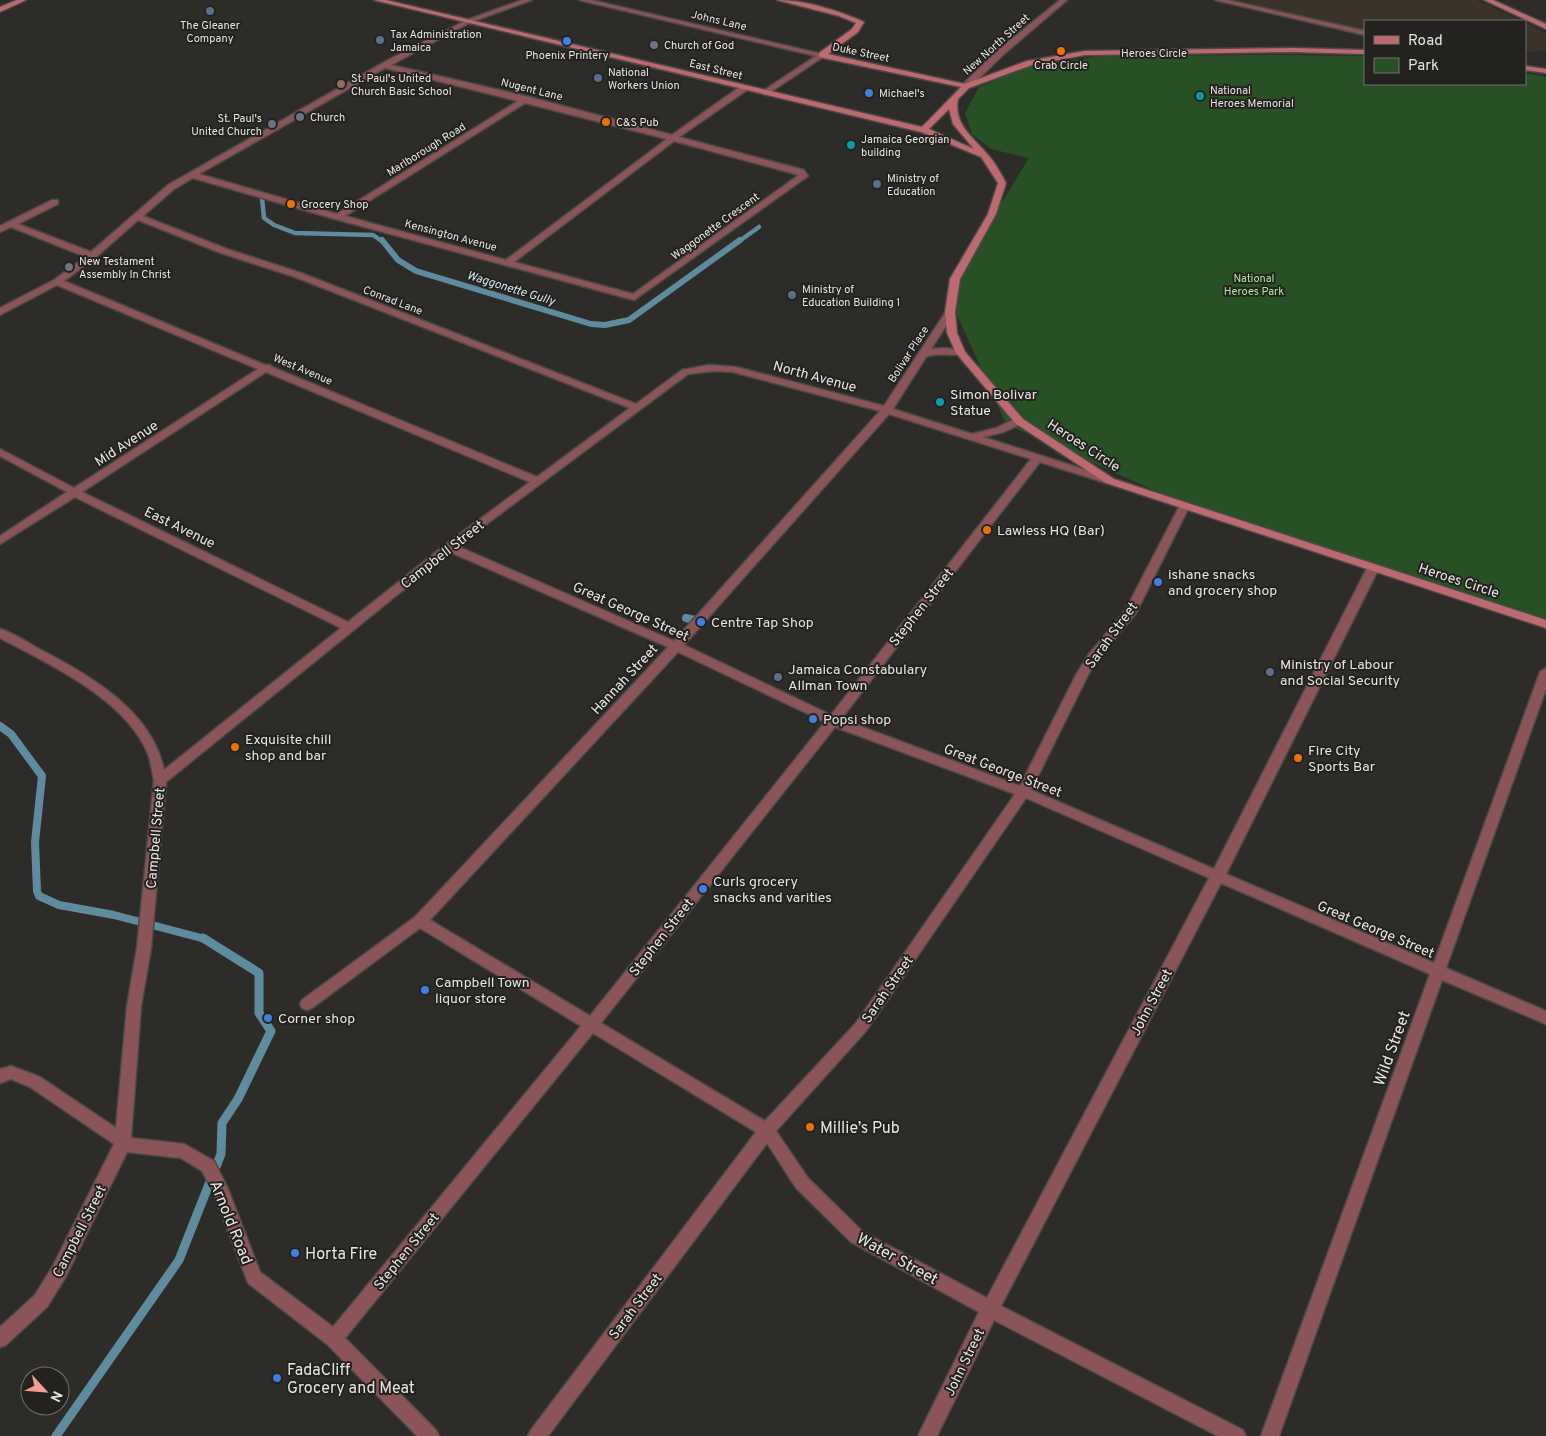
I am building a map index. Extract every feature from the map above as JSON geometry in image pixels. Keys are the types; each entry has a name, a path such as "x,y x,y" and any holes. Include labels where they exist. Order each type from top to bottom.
{"main road":[{"path":"0,10 23,0"},
{"name":"East Street","path":"377,0 766,94 924,130 985,156"},
{"name":"Duke Street","path":"780,0 841,14 860,22 855,30 822,55"},
{"path":"1486,0 1546,27"},
{"name":"Heroes Circle","path":"924,130 966,86 1030,63 1085,53 1295,50 1364,52"},
{"name":"Duke Street","path":"822,55 966,86"},
{"path":"1526,68 1546,72"},
{"name":"Heroes Circle","path":"954,99 952,109 959,128 985,156 1002,184 992,214 954,279 950,312 952,333 961,352 1019,421 1110,481 1184,507 1546,624"}],"street":[{"path":"0,312 57,282 92,256 171,186 384,66 469,21 529,0"},
{"name":"Johns Lane","path":"582,0 822,55"},
{"name":"New North Street","path":"966,86 1001,52 1064,0"},
{"path":"1218,0 1364,33"},
{"path":"766,94 822,55"},
{"name":"Nugent Lane","path":"384,66 526,99 673,138"},
{"name":"Kensington Avenue","path":"192,175 338,217 508,262 673,138 744,88"},
{"name":"Marlborough Road","path":"338,217 526,99"},
{"name":"Waggonette Crescent","path":"508,262 634,297 804,176 801,172 673,138"},
{"path":"0,229 55,202"},
{"name":"Conrad Lane","path":"138,217 224,251 298,275 638,408"},
{"path":"11,224 92,256"},
{"name":"West Avenue","path":"57,282 538,481"},
{"name":"Bolivar Place","path":"887,410 950,312"},
{"path":"922,355 932,350 944,349 961,352"},
{"name":"Mid Avenue","path":"0,541 266,367"},
{"name":"North Avenue","path":"538,481 685,372 700,368 716,367 742,371 887,410 1110,481"},
{"name":"Hannah Street","path":"307,1004 420,921 676,646 887,410"},
{"path":"968,437 1000,430 1019,421"},
{"name":"East Avenue","path":"0,452 76,493 348,627"},
{"name":"Stephen Street","path":"334,1339 591,1026 833,721 1037,459"},
{"name":"Campbell Street","path":"0,1339 41,1301 59,1272 123,1142 134,1006 144,948 160,780 348,627 538,481"},
{"name":"Sarah Street","path":"536,1436 767,1130 861,1027 1023,792 1082,675 1093,657 1130,613 1184,507"},
{"name":"Great George Street","path":"450,547 676,646 833,721 1023,792 1546,1018"},
{"name":"John Street","path":"927,1436 990,1309 1217,876 1373,568"},
{"path":"0,633 68,668 130,717 148,737 155,751 160,766 160,780"},
{"name":"Wild Street","path":"1270,1436 1546,672"},
{"name":"Water Street","path":"420,921 591,1026 767,1130 802,1183 857,1237 990,1309 1237,1436"},
{"name":"Arnold Road","path":"0,1076 11,1072 35,1082 128,1145 184,1151 208,1166 220,1189 254,1277 334,1339 430,1436"}],"shaded area":[{"path":"1230,0 1476,0 1520,20 1364,20 1364,30"},
{"path":"1526,23 1546,33 1546,51 1526,52"}],"green space":[{"name":"National Heroes Park","path":"1102,56 1364,56 1364,85 1526,85 1526,73 1546,77 1546,626 1189,506 1006,424 957,315 957,290 965,262 1029,158 991,149 972,134 965,113 979,87 1029,66"}],"waterway":[{"name":"Waggonette Gully","path":"262,198 264,218 274,225 295,233 373,235 383,242"},
{"name":"Waggonette Gully","path":"738,242 759,227"},
{"name":"Waggonette Gully","path":"382,240 398,260 416,271 591,324 605,325 629,320 740,240"},
{"path":"686,618 699,621"},
{"path":"0,726 11,734 42,776 35,842 37,891 39,896 59,905 114,915 204,939"},
{"path":"56,1436 179,1260 221,1154 222,1123 238,1099 271,1031 259,1013 259,973 204,939"}],"place":[{"name":"The Gleaner Company","path":"210,11"},
{"name":"Tax Administration Jamaica","path":"380,40"},
{"name":"Phoenix Printery","path":"567,41"},
{"name":"Church of God","path":"654,45"},
{"name":"Crab Circle","path":"1061,51"},
{"name":"National Workers Union","path":"598,78"},
{"name":"St. Paul's United Church Basic School","path":"341,84"},
{"name":"Michael's","path":"869,93"},
{"name":"National Heroes Memorial","path":"1200,96"},
{"name":"Church","path":"300,117"},
{"name":"C&S Pub","path":"606,122"},
{"name":"St. Paul's United Church","path":"272,124"},
{"name":"Jamaica Georgian building","path":"851,145"},
{"name":"Ministry of Education","path":"877,184"},
{"name":"Grocery Shop","path":"291,204"},
{"name":"New Testament Assembly In Christ","path":"69,267"},
{"name":"Ministry of Education Building 1","path":"792,295"},
{"name":"Simon Bolivar Statue","path":"940,402"},
{"name":"Lawless HQ (Bar)","path":"987,530"},
{"name":"ishane snacks and grocery shop","path":"1158,582"},
{"name":"Centre Tap Shop","path":"701,622"},
{"name":"Ministry of Labour and Social Security","path":"1270,672"},
{"name":"Jamaica Constabulary Allman Town","path":"778,677"},
{"name":"Popsi shop","path":"813,719"},
{"name":"Exquisite chill shop and bar","path":"235,747"},
{"name":"Fire City Sports Bar","path":"1298,758"},
{"name":"Curls grocery snacks and varities","path":"703,889"},
{"name":"Campbell Town liquor store","path":"425,990"},
{"name":"Corner shop","path":"268,1018"},
{"name":"Millie’s Pub","path":"810,1127"},
{"name":"Horta Fire","path":"295,1253"},
{"name":"FadaCliff Grocery and Meat","path":"277,1378"}]}
